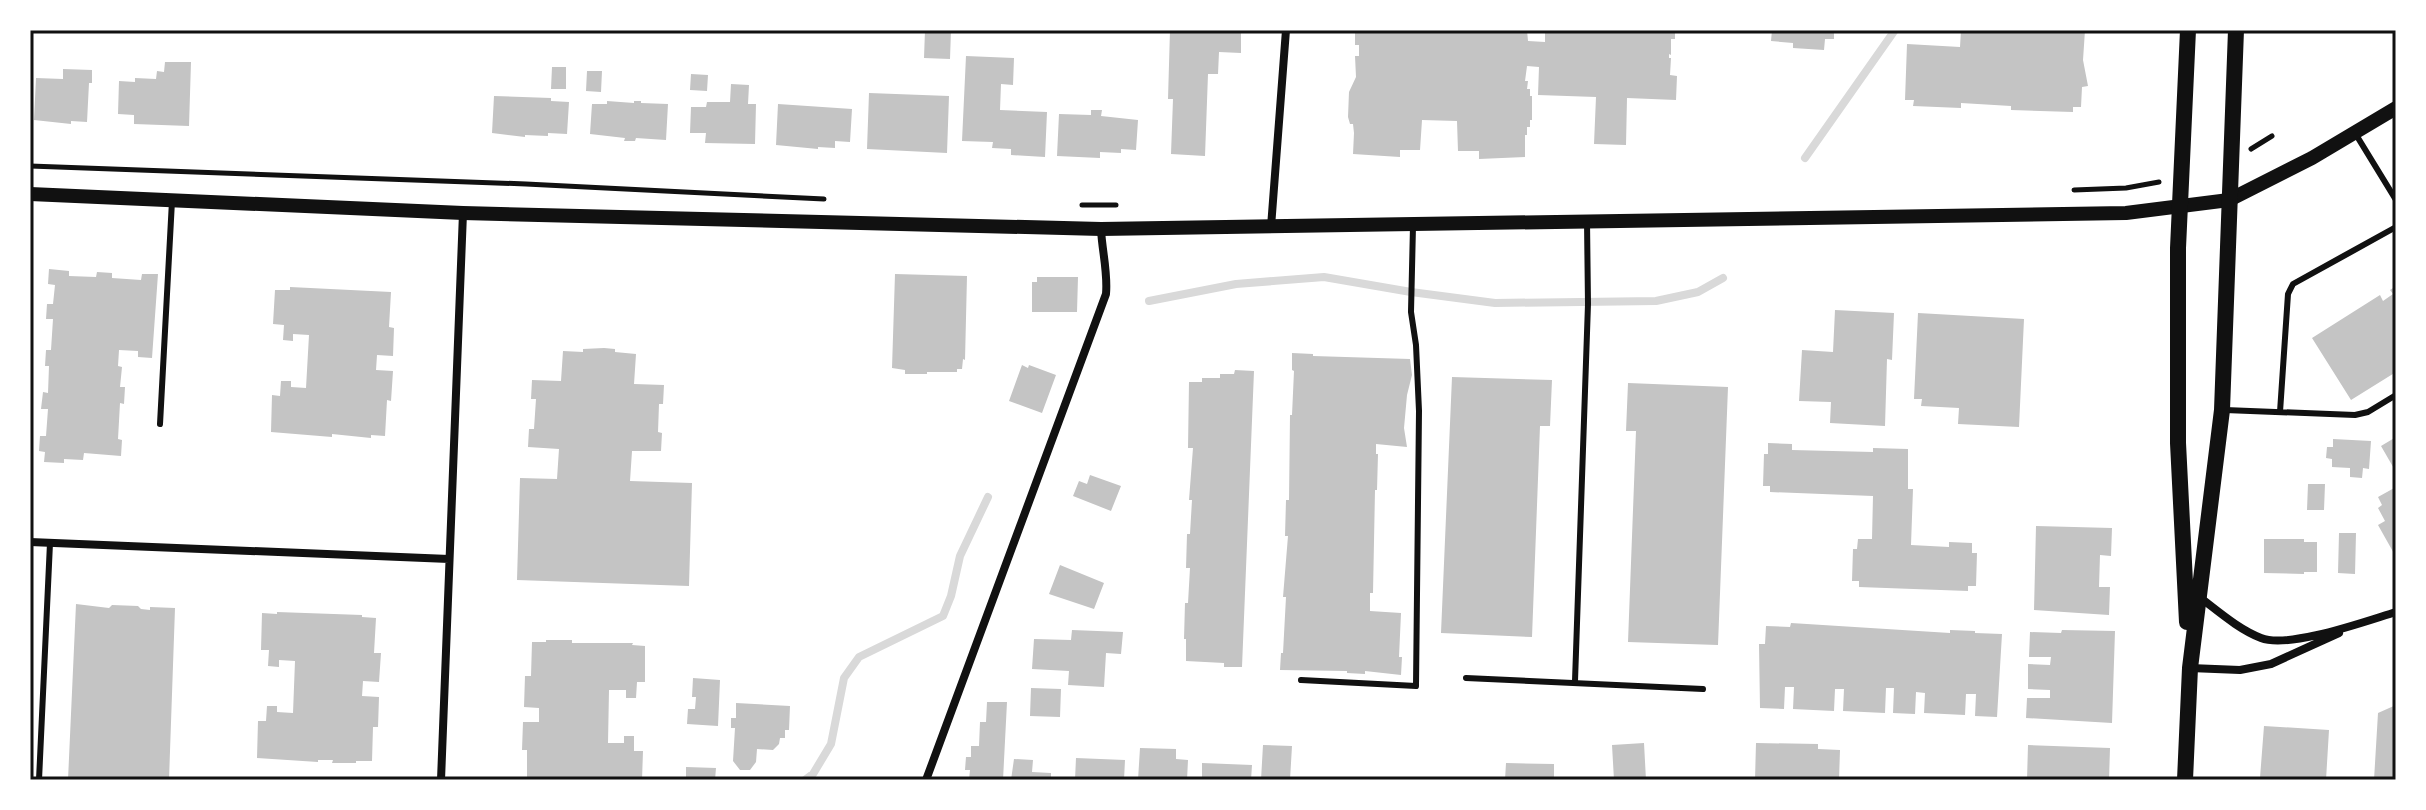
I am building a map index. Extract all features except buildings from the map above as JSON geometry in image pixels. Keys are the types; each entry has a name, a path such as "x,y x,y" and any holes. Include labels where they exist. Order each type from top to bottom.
{"main road":[{"path":"2188,30 2181,208 2178,443 2190,668"},
{"path":"2185,780 2190,668 2222,410 2236,30"}],"street":[{"path":"1271,227 1286,30"},
{"path":"30,194 463,213 1101,229 2126,213 2229,200 2266,183 2396,108"},
{"path":"441,780 463,213"},
{"path":"926,780 1106,294 1108,275 1102,253 1101,229"},
{"path":"30,542 449,559"},
{"path":"2198,596 2263,639 2285,642 2396,612"},
{"path":"2190,668 2240,670 2271,664 2357,624"}],"lane":[{"path":"2355,133 2396,200"},
{"path":"160,424 172,201"},
{"path":"1575,681 1588,287 1587,220"},
{"path":"1301,680 1416,686 1419,398 1411,312 1413,224"},
{"path":"2280,412 2288,294 2293,284 2396,227"},
{"path":"2222,410 2355,415 2368,412 2396,395"},
{"path":"39,780 50,543"},
{"path":"1466,678 1703,689"}],"path":[{"path":"30,166 526,184 825,199"},
{"path":"2062,191 2078,190"},
{"path":"1078,205 1125,205"}],"waterway":[{"path":"1805,158 1895,30"},
{"path":"1149,301 1236,284 1324,277 1495,303 1656,301 1698,292 1723,278"},
{"path":"805,780 813,774 831,744 844,678 859,657 943,616 960,556 988,497"}]}
